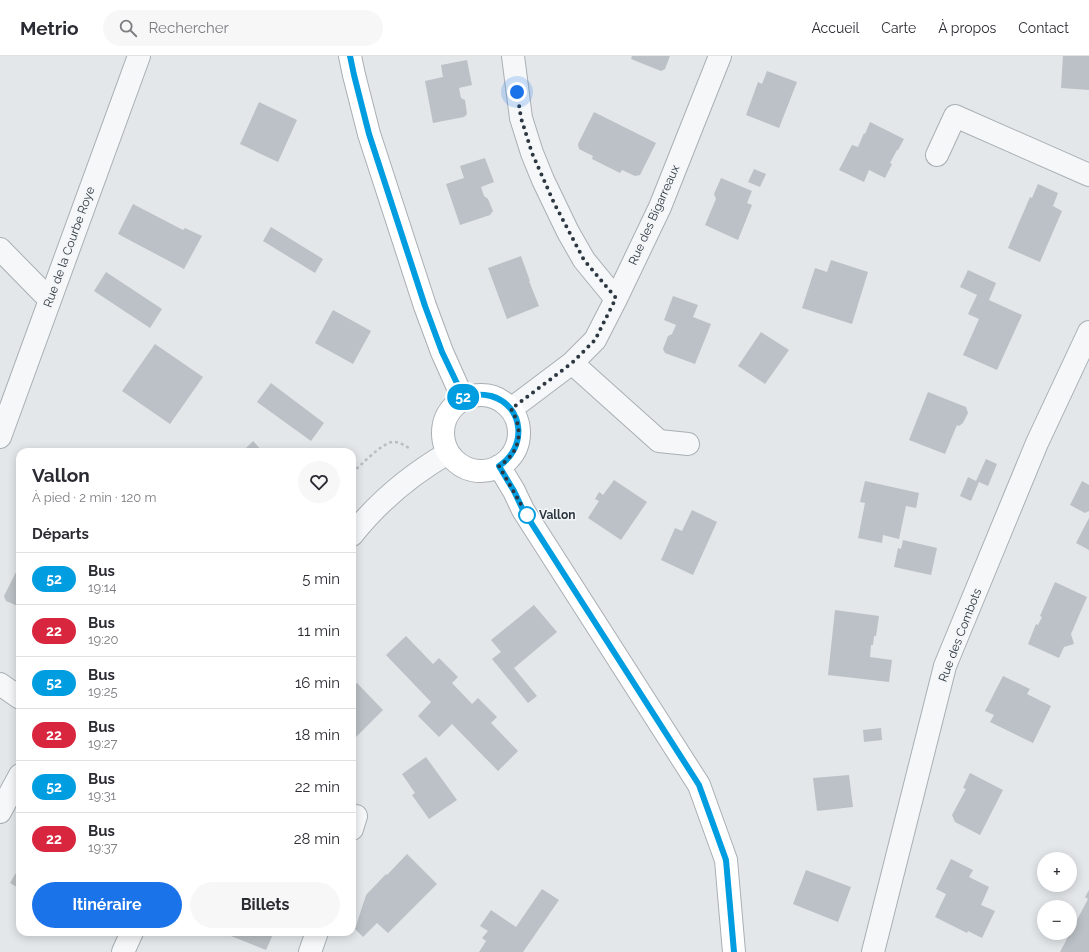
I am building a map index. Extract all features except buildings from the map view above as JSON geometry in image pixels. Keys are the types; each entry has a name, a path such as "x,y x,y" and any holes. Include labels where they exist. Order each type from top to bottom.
{"street":[{"name":"Rue de la Courbe Roye","path":"0,437 139,56"},
{"path":"350,56 369,134 422,298 442,352 464,398"},
{"path":"512,56 521,118 532,153 543,180 568,232 584,260 616,298"},
{"name":"Rue des Bigarreaux","path":"511,409 572,363 595,340 660,207 720,56"},
{"path":"937,155 955,116 1089,175"},
{"path":"0,249 50,300"},
{"name":"Rue des Combots","path":"873,952 945,666 1037,443 1089,332"},
{"path":"572,363 659,441 688,444"},
{"path":"476,394 489,395 501,400 511,409 518,423 519,432 516,448 506,462 492,470 475,471 467,469 453,460 448,453 442,433 445,419 452,407 464,398 476,394"},
{"path":"356,529 390,494 429,464 448,453"},
{"path":"499,466 523,510 699,785 726,860 734,952"},
{"path":"0,684 16,695"},
{"path":"0,812 16,782"},
{"path":"123,952 130,936"},
{"path":"310,952 316,936"}],"path":[{"path":"356,469 379,449 391,442 397,442 413,451"}],"bus line":[{"name":"52","path":"350,56 369,134 425,306 452,374 464,398 476,394 489,395 501,400 511,409 518,423 518,440 512,455 506,462 499,466 523,510 699,785 726,860 734,952"}],"place":[{"name":"Vallon","path":"527,515"}],"route":[{"path":"517,92 521,118 532,153 554,203 584,260 616,298 595,340 572,363 511,409 518,423 518,440 512,455 506,462 499,466 527,515"}]}
